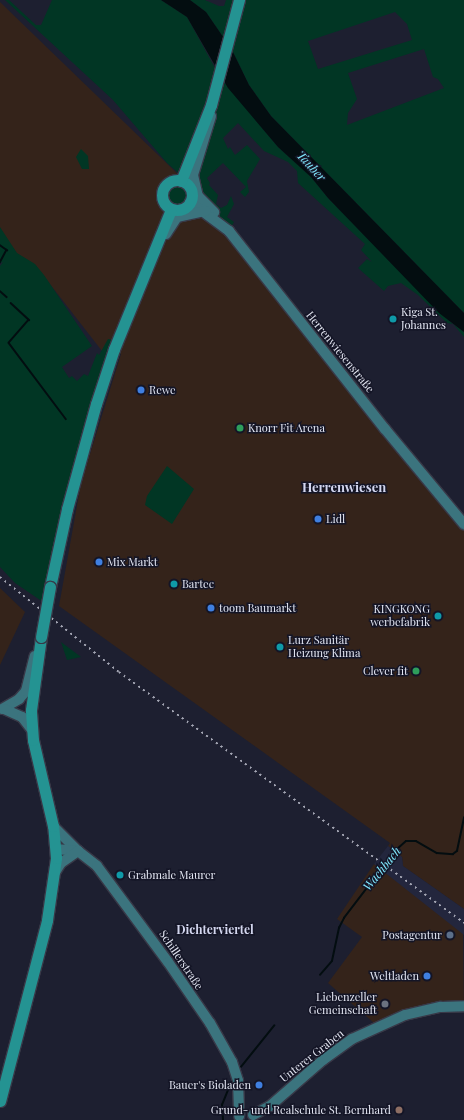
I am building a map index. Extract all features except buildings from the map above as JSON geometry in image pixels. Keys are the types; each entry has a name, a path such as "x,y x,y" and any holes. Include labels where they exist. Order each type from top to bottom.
{"main road":[{"path":"181,181 212,100 233,27 239,0"},
{"path":"172,181 181,181 191,189 190,202 179,210 171,208 163,199 163,191 172,181"},
{"path":"0,1101 36,966 53,892 56,849 53,826 33,740 31,710 40,641 50,587 93,414 114,349 171,208"}],"street":[{"path":"212,100 212,118 193,175 198,196 229,231"},
{"name":"Herrenwiesenstraße","path":"190,202 205,211 229,231 385,428 464,524"},
{"path":"149,263 156,258 172,221 185,214 205,211"},
{"path":"2,709 19,699 26,691 40,641"},
{"path":"2,709 31,710"},
{"path":"2,709 22,717 33,740"},
{"name":"Schillerstraße","path":"53,826 78,851 97,866 117,891 210,1024 232,1062 241,1098 249,1118"},
{"path":"56,849 78,851"},
{"path":"54,874 61,863 78,851"},
{"name":"Unterer Graben","path":"249,1118 270,1106 352,1039 405,1016 441,1007 464,1006"}],"shaded area":[{"path":"0,2 187,183 192,190 190,202 213,217 464,524 464,909 403,866 402,857 388,846 390,843 59,606 81,483 121,354 102,351 46,279 0,239"},
{"path":"0,588 25,612 0,665"},
{"path":"388,846 402,857 403,866 464,909 464,935 374,864"},
{"path":"374,864 463,932 464,1006 441,1007 374,1023 328,983 362,937 337,919"}],"green space":[{"path":"5,0 9,0 36,25 41,25 52,0 161,0 187,17 215,68 209,89 213,96 183,177 167,163 113,100"},
{"path":"190,0 205,0 219,6 224,6 226,0 464,0 464,313 271,116 249,85 232,50 206,12","holes":["395,12 407,24 412,40 318,69 308,41","424,49 433,77 438,79 444,88 347,125 348,113 357,99 348,73"]},
{"path":"223,81 278,147 311,177 328,198 440,313 453,324 447,323 418,295 401,283 388,286 384,291 358,268 367,259 372,262 361,250 365,244 298,183 297,171 288,162 264,151 238,123 223,138 228,149 230,147 235,155 247,145 260,159 247,181 249,192 245,197 240,192 246,187 223,163 207,178 210,183 209,185 218,195 216,204 221,208 227,205 231,196 234,204 227,217 234,222 229,231 198,196 195,164"},
{"path":"81,149 88,156 89,169 82,169 76,157"},
{"path":"177,180 183,181 191,189 191,201 183,209 177,210 171,209 163,201 162,195 163,189 171,181"},
{"path":"0,227 17,253 35,264 44,275 92,346 62,367 69,378 72,376 77,381 84,374 88,376 97,353 99,355 108,339 113,340 43,602 15,583 0,567 0,266 3,262 0,263"},
{"path":"453,324 464,332 464,337"},
{"path":"167,466 194,489 172,524 145,505 147,496"},
{"path":"61,642 81,657 67,660"}],"water":[{"name":"Tauber","path":"161,0 190,0 206,12 232,50 249,85 271,116 464,313 464,332 439,313 328,198 311,177 278,147 228,88 187,17"}],"waterway":[{"path":"0,245 7,250 0,263"},
{"path":"0,291 7,297"},
{"path":"11,303 29,320 9,343 66,419"},
{"name":"Wachbach","path":"320,975 332,961 339,928 344,918 396,850 406,841 416,841 437,853 453,854 457,851 464,818"},
{"name":"Wachbach","path":"241,1067 274,1026"},
{"name":"Wachbach","path":"223,1120 222,1105 231,1083"}],"railway":[{"path":"0,577 119,672 464,923"}],"place":[{"name":"Kiga St. Johannes","path":"393,319"},
{"name":"Rewe","path":"141,390"},
{"name":"Knorr Fit Arena","path":"240,428"},
{"name":"Lidl","path":"318,519"},
{"name":"Mix Markt","path":"99,562"},
{"name":"Bartec","path":"174,584"},
{"name":"toom Baumarkt","path":"211,608"},
{"name":"KINGKONG werbefabrik","path":"438,616"},
{"name":"Lurz Sanitär Heizung Klima","path":"280,647"},
{"name":"Clever fit","path":"416,671"},
{"name":"Grabmale Maurer","path":"120,875"},
{"name":"Postagentur","path":"450,935"},
{"name":"Weltladen","path":"427,976"},
{"name":"Liebenzeller Gemeinschaft","path":"385,1004"},
{"name":"Bauer's Bioladen","path":"259,1085"},
{"name":"Grund- und Realschule St. Bernhard","path":"399,1110"}],"district":[{"name":"Herrenwiesen","path":"344,487"},
{"name":"Dichterviertel","path":"215,930"}]}
